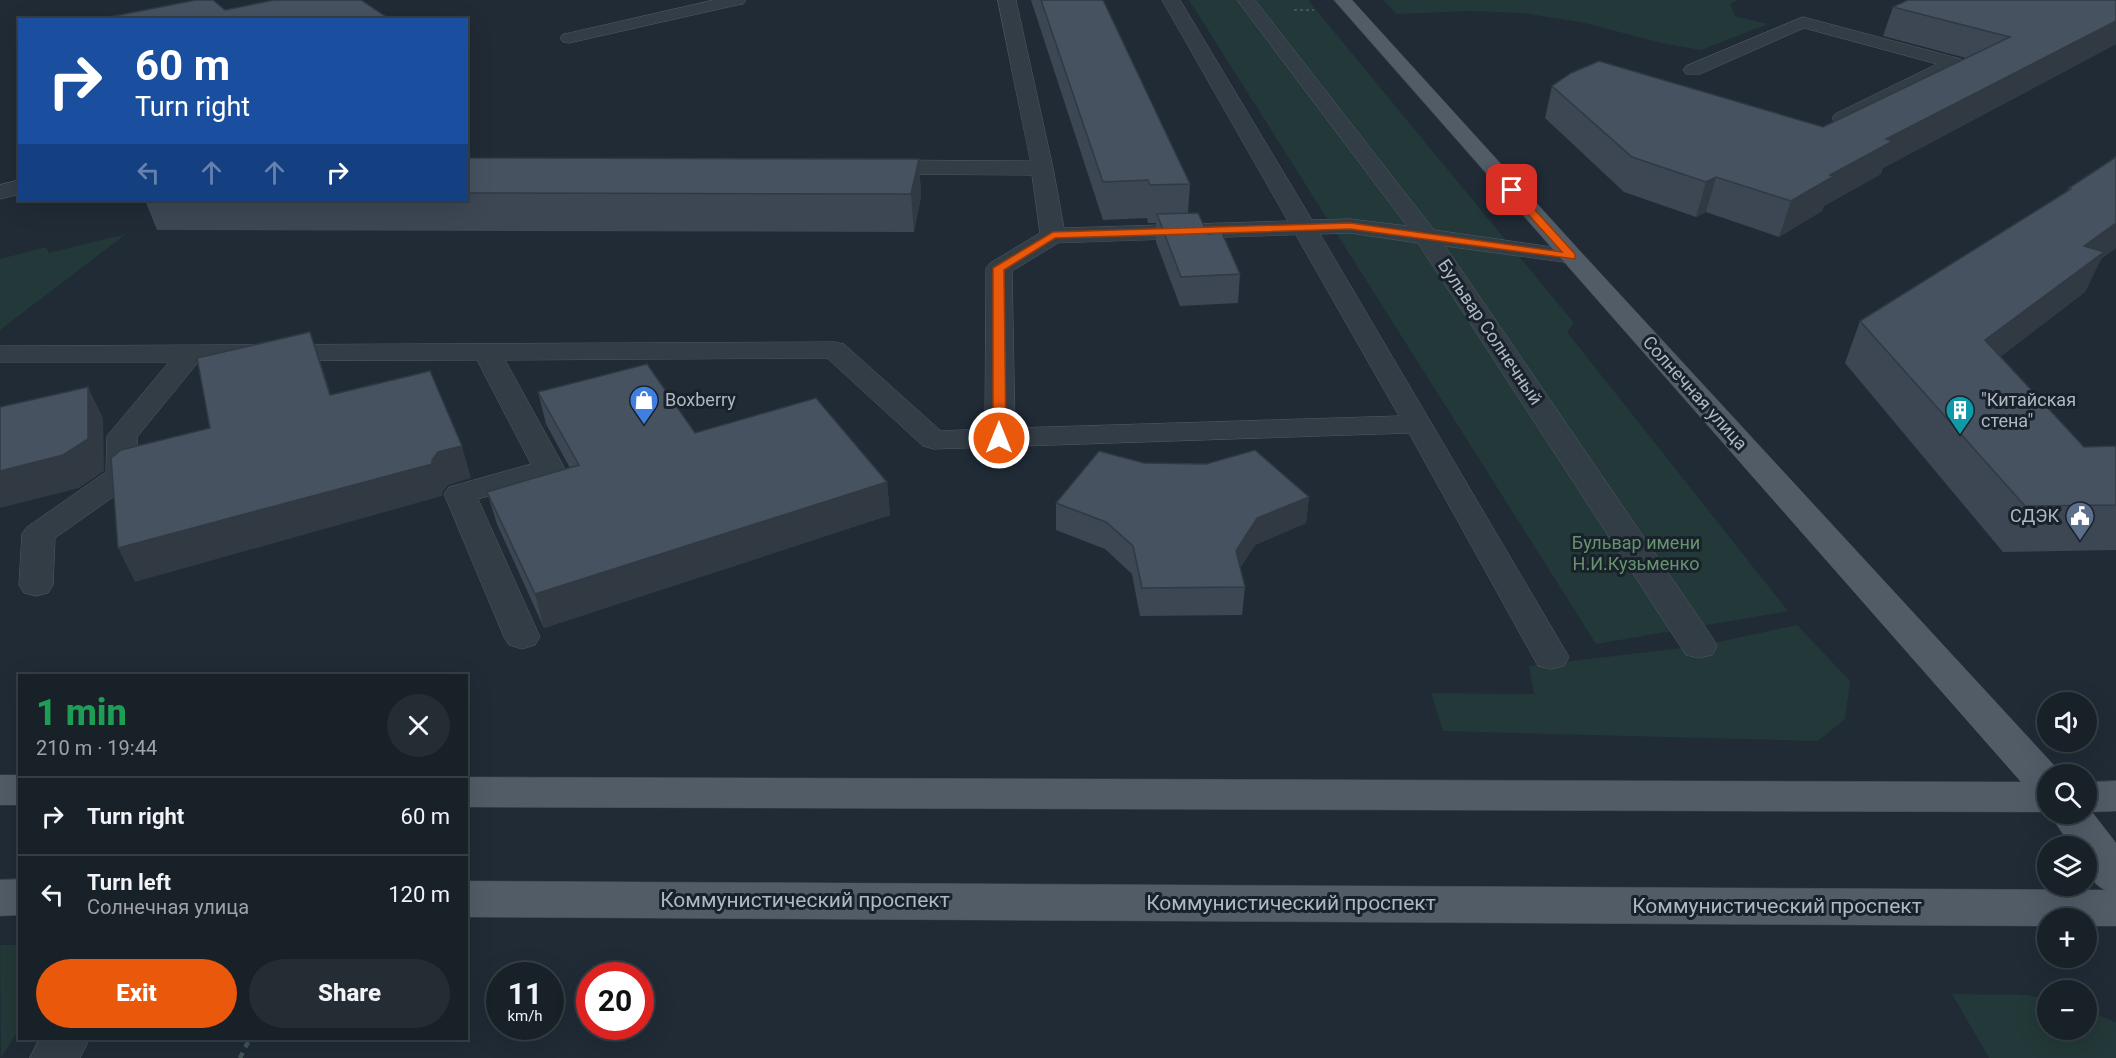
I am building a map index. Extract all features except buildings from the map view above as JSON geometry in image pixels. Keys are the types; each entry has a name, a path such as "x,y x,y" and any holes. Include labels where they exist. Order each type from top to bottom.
{"main road":[{"name":"Солнечная улица","path":"1344,0 1571,256 2037,773"},
{"path":"0,790 18,790"},
{"path":"468,792 2037,797"},
{"path":"2097,797 2116,796"},
{"path":"2078,824 2116,876"},
{"path":"0,897 18,897"},
{"name":"Коммунистический проспект","path":"468,898 2116,908"}],"street":[{"path":"569,38 737,0"},
{"path":"1007,0 1042,168 1053,236"},
{"path":"1171,0 1419,424 1551,657"},
{"name":"Бульвар Солнечный","path":"1246,0 1427,237 1699,646"},
{"path":"1693,70 1803,22 1954,63 1829,125"},
{"path":"850,167 1042,168"},
{"path":"0,192 18,188"},
{"path":"999,438 999,268 1053,236 1350,226 1571,256"},
{"path":"0,354 834,350 934,440 1419,424"},
{"path":"487,352 549,469 460,494 522,637"},
{"path":"36,585 39,534 122,476 122,436 191,353"},
{"path":"54,1058 65,1040"}],"path":[{"path":"240,1058 249,1040"}],"green space":[{"name":"Бульвар имени Н.И.Кузьменко","path":"1189,0 1308,0 1574,323 1567,332 1788,611 1596,644"},
{"path":"1383,0 1738,0 1730,4 1735,16 1768,24 1701,50 1661,43 1585,23 1522,13 1467,11 1397,14"},
{"path":"126,234 0,330 0,259 46,247 49,253"},
{"path":"1797,625 1850,681 1845,719 1818,741 1443,731 1431,693 1534,694 1529,666 1699,646"},
{"path":"0,945 18,945 18,1031 1,1058"},
{"path":"1952,994 2028,995 2037,997 2037,1040 2097,1040 2097,1015 2116,1022 2116,1058 1989,1058"}],"place":[{"name":"Boxberry","path":"644,426"},
{"name":"\"Китайская стена\"","path":"1960,436"},
{"name":"СДЭК","path":"2080,542"}],"route":[{"path":"999,438 999,268 1053,236 1350,226 1571,256 1512,190"}]}
